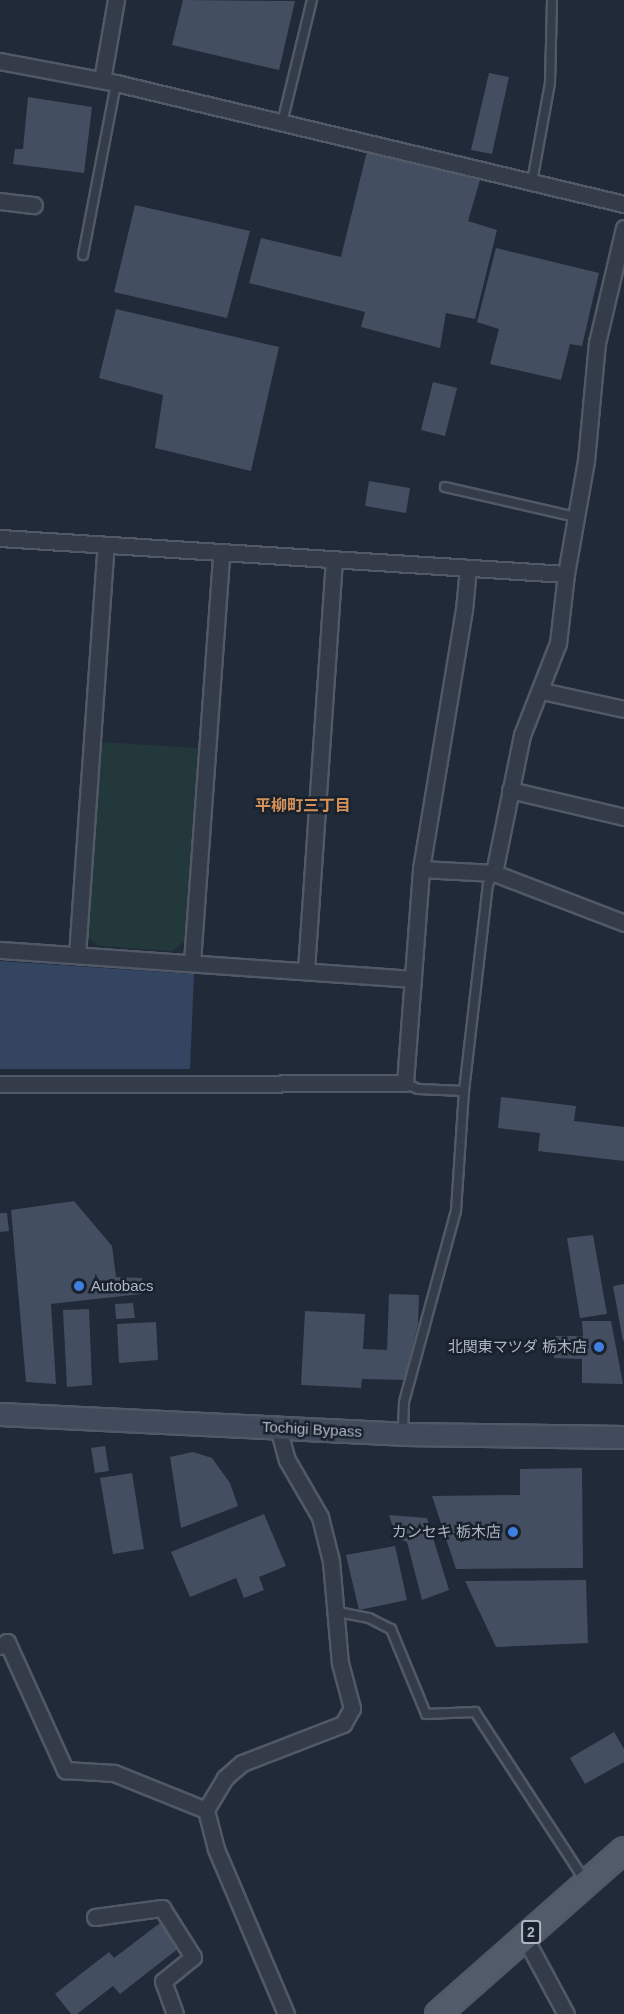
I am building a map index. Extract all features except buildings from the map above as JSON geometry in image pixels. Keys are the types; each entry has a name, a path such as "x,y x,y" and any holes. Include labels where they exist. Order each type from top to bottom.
{"main road":[{"name":"Tochigi Bypass","path":"0,1414 403,1434 624,1437"},
{"name":"2","path":"438,2014 624,1850"}],"street":[{"path":"109,82 116,0"},
{"path":"0,61 109,82 532,182 623,200"},
{"path":"0,201 34,206"},
{"path":"494,873 522,735 543,691 558,644 597,343 624,228"},
{"path":"0,538 566,574"},
{"path":"77,955 106,545"},
{"path":"192,962 221,553"},
{"path":"306,970 334,560"},
{"path":"0,1084 405,1083 421,869 464,610 468,568"},
{"path":"543,691 624,709"},
{"path":"510,790 624,817"},
{"path":"421,869 494,873 624,923"},
{"path":"0,950 414,979"},
{"path":"278,1427 287,1460 320,1517 331,1561 333,1611 340,1663 352,1708 344,1724 242,1763 225,1778 206,1810 216,1849 286,2014"},
{"path":"0,1646 7,1642 65,1770 114,1773 206,1810"},
{"path":"95,1917 162,1908 193,1957 163,1981 175,2014"},
{"path":"525,1938 566,2014"}],"lane":[{"path":"282,123 312,0"},
{"path":"532,182 550,83 552,0"},
{"path":"84,255 109,82"},
{"path":"445,487 576,517"},
{"path":"403,1434 404,1402 456,1211 464,1091 488,884 494,873"},
{"path":"405,1083 418,1089 464,1091"},
{"path":"333,1611 369,1618 391,1629 426,1714 475,1712 587,1883"}],"green space":[{"path":"101,742 198,748 184,942 172,951 98,946 87,936"}],"water":[{"path":"0,961 194,974 190,1069 0,1069"}],"place":[{"name":"Autobacs","path":"79,1286"},
{"name":"北関東マツダ 栃木店","path":"599,1347"},
{"name":"カンセキ 栃木店","path":"513,1532"}],"district":[{"name":"平柳町三丁目","path":"303,806"}]}
